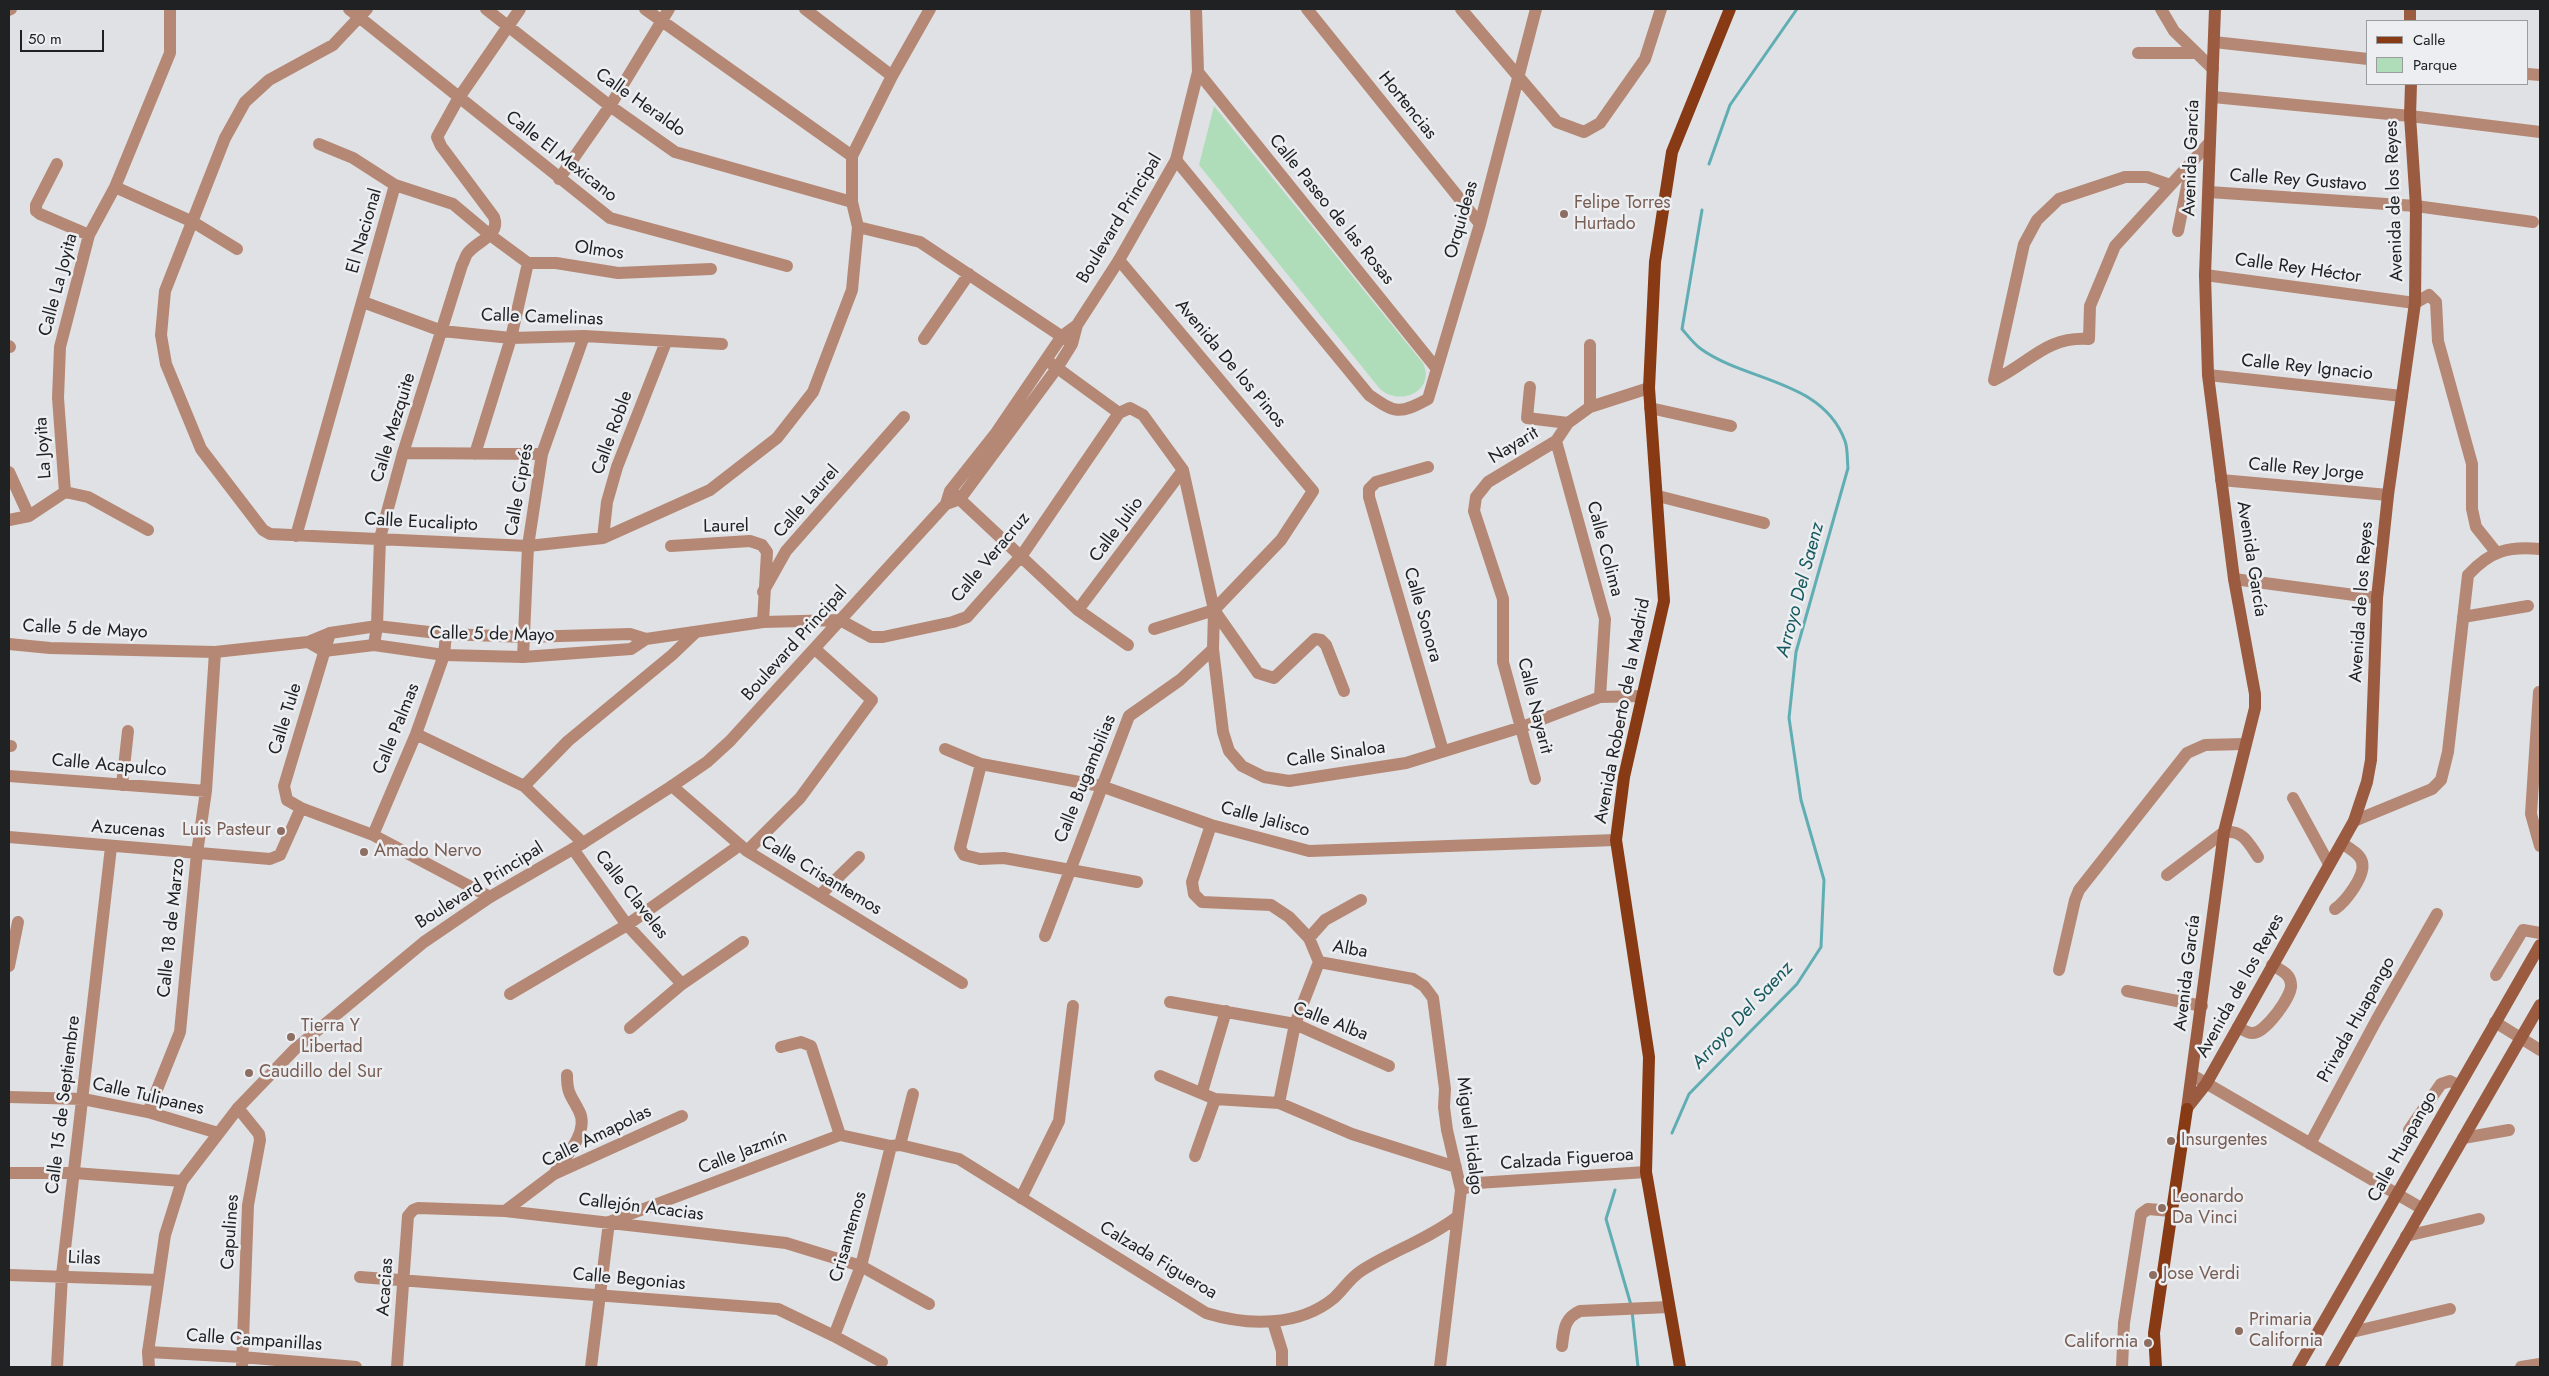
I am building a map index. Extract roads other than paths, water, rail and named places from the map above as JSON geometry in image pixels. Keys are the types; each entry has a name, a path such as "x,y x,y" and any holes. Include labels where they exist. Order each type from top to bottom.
{"main road":[{"name":"Avenida Roberto de la Madrid","path":"1680,1367 1646,1172 1649,1057 1616,840 1624,777 1664,601 1649,388 1654,262 1672,152 1730,9"},
{"name":"Avenida García","path":"2156,1367 2154,1333 2202,1006 2224,832 2254,708 2255,694 2234,579 2208,375 2205,274 2215,9"},
{"name":"Avenida de los Reyes","path":"2206,1084 2354,821 2366,788 2371,760 2377,598 2388,495 2415,303 2416,206 2410,116 2411,85"},
{"name":"Calle Huapango","path":"2298,1367 2540,945"},
{"path":"2330,1367 2540,1006"},
{"name":"Avenida García","path":"2187,1109 2206,1084"}],"street":[{"name":"Calle La Joyita","path":"58,398 60,347 90,235 115,187 170,52 170,9"},
{"name":"Calle El Mexicano","path":"349,9 364,13 458,99 610,218 630,225 787,266"},
{"name":"Calle Heraldo","path":"486,9 610,106 675,152 852,202"},
{"path":"474,454 511,338 528,263 490,236 494,228 494,217 441,146 437,137 458,99 520,9"},
{"path":"645,9 852,156 892,76 930,9"},
{"path":"559,179 610,106 669,9"},
{"path":"805,9 892,76"},
{"name":"Boulevard Principal","path":"149,1367 148,1352 165,1235 182,1181 238,1108 295,1049 424,942 490,897 578,846 708,762 815,649 955,495 1058,368 1067,340 1119,260 1176,160 1198,72 1196,9"},
{"name":"Hortencias","path":"1307,9 1480,224"},
{"path":"1462,9 1518,78 1557,122 1584,132 1600,123 1645,59 1661,9"},
{"name":"Orquideas","path":"1176,160 1368,395 1390,410 1409,410 1428,399 1480,224 1536,9"},
{"path":"2161,9 2174,31 2213,69"},
{"name":"Calle Eucalipto","path":"364,13 333,45 269,80 245,102 225,138 165,291 161,335 166,364 202,449 251,515 263,530 270,534 528,546 603,538 710,490 776,438 813,392 852,290 858,227 852,202 852,156"},
{"path":"2214,42 2366,59"},
{"path":"2138,53 2196,53"},
{"name":"Calle Paseo de las Rosas","path":"1198,72 1437,369"},
{"path":"2212,97 2410,116 2540,132"},
{"path":"2170,184 2147,177 2125,177 2059,199 2037,220 2024,244 1994,380 2007,374 2047,346 2070,338 2089,339 2090,306 2115,246 2210,142"},
{"path":"319,144 353,158 395,185"},
{"path":"2178,231 2192,162"},
{"path":"57,164 36,205 36,211 90,235"},
{"name":"El Nacional","path":"296,536 395,185 452,204 490,236"},
{"path":"115,187 193,222 237,250"},
{"name":"Calle Rey Gustavo","path":"2209,192 2416,206 2533,222"},
{"path":"858,227 920,242 1067,340"},
{"name":"Calle Mezquite","path":"374,645 377,626 380,538 403,453 467,254 490,236"},
{"name":"Avenida De los Pinos","path":"1119,260 1313,491 1281,540 1214,610"},
{"name":"Olmos","path":"528,263 556,263 618,273 711,269"},
{"path":"924,339 969,274"},
{"name":"Calle Rey Héctor","path":"2205,274 2415,303"},
{"path":"2415,303 2429,295 2436,302 2438,341 2472,464 2472,510 2476,527 2496,552"},
{"name":"Calle Camelinas","path":"363,302 442,331 511,338 584,336 722,344"},
{"name":"Calle Ciprés","path":"523,657 526,637 528,546 542,454 584,336"},
{"name":"Boulevard Principal","path":"955,495 1046,360 1067,340"},
{"name":"Calle Roble","path":"603,538 607,502 617,467 666,342"},
{"path":"1590,345 1590,407"},
{"path":"1046,360 1119,412 1130,408 1143,415 1183,470"},
{"name":"Calle Rey Ignacio","path":"2208,375 2402,396"},
{"path":"1530,387 1527,418 1568,423"},
{"name":"Nayarit","path":"1476,497 1488,482 1556,441 1568,423 1590,407 1649,388"},
{"name":"La Joyita","path":"9,520 29,516 65,492 58,398"},
{"path":"1650,408 1731,426"},
{"name":"Calle Veracruz","path":"840,620 871,636 883,637 953,622 967,617 1022,555 1119,412"},
{"name":"Calle Laurel","path":"763,622 763,592 786,551 904,417"},
{"name":"Calle Colima","path":"1556,441 1605,619 1600,698"},
{"path":"403,453 542,454"},
{"name":"Calle Sonora","path":"1428,468 1376,482 1369,489 1369,497 1443,751"},
{"name":"Calle Julio","path":"1078,610 1183,470"},
{"name":"Calle Sinaloa","path":"1183,470 1214,610 1213,648 1224,732 1229,751 1242,766 1264,777 1289,781 1406,763 1522,727 1600,698 1642,696"},
{"path":"9,472 29,516"},
{"name":"Calle Rey Jorge","path":"2221,480 2388,495"},
{"path":"65,492 88,497 148,530"},
{"path":"955,495 1022,555 1078,610 1128,644"},
{"path":"1658,496 1764,523"},
{"name":"Calle Nayarit","path":"1476,497 1474,511 1502,599 1503,662 1535,779"},
{"name":"Laurel","path":"671,546 750,541 762,545 767,552 763,592"},
{"path":"2354,821 2420,796 2441,780 2448,752 2468,575 2479,563 2496,552 2525,548 2540,549"},
{"path":"2234,579 2377,598"},
{"path":"2463,617 2528,606"},
{"path":"1154,629 1214,610 1258,673 1274,678 1315,640 1321,640 1326,645 1344,691"},
{"name":"Calle 5 de Mayo","path":"9,644 50,648 214,652 308,642 330,633 377,626 446,634 526,637 630,634 646,639 694,634 763,622 840,620"},
{"name":"Calle Tule","path":"301,808 287,800 284,786 330,633"},
{"name":"Calle Palmas","path":"373,835 416,734 444,655 446,634"},
{"path":"524,786 568,741 672,655 694,634"},
{"name":"Calle 5 de Mayo","path":"324,652 374,645 444,655 523,657 630,649 646,639"},
{"path":"308,642 324,652"},
{"name":"Calle Bugambilias","path":"1046,936 1129,716 1180,680 1213,648"},
{"path":"510,994 627,925 743,848 800,798 872,700 815,649"},
{"name":"Calle 18 de Marzo","path":"148,1112 180,1032 197,853 206,791 214,652"},
{"path":"2539,692 2531,814 2540,846"},
{"path":"122,785 128,731"},
{"name":"Calle Claveles","path":"416,734 524,786 578,846 627,925 682,984"},
{"path":"2058,970 2079,890 2186,753 2206,745 2244,744"},
{"name":"Calle Jalisco","path":"945,749 981,764 1101,786 1211,824 1309,851 1616,840"},
{"path":"981,764 960,848 964,855 980,859 1004,858 1137,882"},
{"name":"Calle Acapulco","path":"9,776 206,791"},
{"name":"Calle Crisantemos","path":"672,786 743,848 962,983"},
{"path":"2293,798 2329,864"},
{"path":"301,808 373,835 490,897"},
{"name":"Azucenas","path":"9,837 111,848 275,859 280,854 301,808"},
{"path":"1211,824 1192,882 1194,894 1202,902 1271,905 1289,917 1310,938 1319,962"},
{"path":"2167,875 2224,832 2234,831 2242,834 2258,857"},
{"path":"2335,909 2352,891 2362,870 2362,862 2358,854 2342,843"},
{"name":"Calle 15 de Septiembre","path":"57,1367 62,1275 111,848"},
{"path":"820,896 859,857"},
{"path":"1310,938 1325,920 1361,900"},
{"name":"Privada Huapango","path":"2310,1144 2377,1019 2437,914"},
{"path":"9,966 18,922"},
{"path":"2496,976 2523,930 2540,933"},
{"path":"630,1028 682,984 743,942"},
{"name":"Alba","path":"1279,1103 1294,1024 1319,962 1413,979 1424,986 1433,998"},
{"path":"2238,1027 2253,1033 2261,1031 2269,1025 2290,991 2289,977 2272,965"},
{"path":"2127,990 2202,1006"},
{"name":"Miguel Hidalgo","path":"1433,998 1445,1089 1445,1115 1461,1190 1440,1367"},
{"name":"Calle Alba","path":"1170,1002 1294,1024 1389,1066"},
{"path":"1021,1198 1059,1121 1073,1006"},
{"path":"1202,1092 1226,1011"},
{"path":"2495,1022 2540,1050"},
{"path":"781,1047 801,1042 811,1046 840,1135 896,1145"},
{"path":"554,1174 580,1133 582,1118 567,1093 567,1075"},
{"path":"2192,1075 2421,1208"},
{"path":"1160,1076 1215,1099 1279,1103 1352,1134 1456,1167"},
{"path":"2409,1130 2441,1084 2450,1081 2458,1085"},
{"name":"Crisantemos","path":"834,1336 861,1266 896,1145 913,1094"},
{"name":"Calle Tulipanes","path":"9,1096 83,1099 148,1112 218,1133"},
{"path":"1195,1156 1215,1099"},
{"name":"Capulines","path":"238,1108 258,1134 260,1140 248,1205 242,1362"},
{"name":"Calle Amapolas","path":"505,1211 554,1174 682,1116"},
{"path":"2463,1138 2509,1130"},
{"name":"Calle Jazmín","path":"609,1222 840,1135"},
{"name":"Calzada Figueroa","path":"896,1145 959,1159 1206,1313 1230,1320 1273,1322 1313,1313 1335,1297 1358,1272 1430,1236 1457,1217"},
{"name":"Calzada Figueroa","path":"1461,1190 1477,1183 1646,1172"},
{"path":"9,1173 74,1173 182,1181"},
{"name":"Callejón Acacias","path":"413,1210 418,1208 505,1211 786,1243 861,1266 928,1304"},
{"path":"2122,1367 2124,1322 2141,1214 2148,1209 2171,1211"},
{"name":"Acacias","path":"397,1367 408,1216 413,1210"},
{"path":"2406,1236 2478,1219"},
{"path":"591,1367 609,1222"},
{"name":"Lilas","path":"9,1275 62,1275 158,1280"},
{"name":"Calle Begonias","path":"360,1277 778,1309 882,1362"},
{"path":"1562,1346 1564,1325 1572,1314 1580,1311 1669,1307"},
{"path":"2352,1332 2450,1309"},
{"path":"1273,1322 1282,1352 1282,1367"},
{"name":"Calle Campanillas","path":"148,1352 242,1362 356,1367"},
{"path":"2521,1367 2540,1364"}],"waterway":[{"name":"Arroyo Del Saenz","path":"1709,164 1730,105 1797,9"},
{"name":"Arroyo Del Saenz","path":"1672,1133 1689,1094 1797,984 1821,947 1824,880 1801,800 1789,718 1796,652 1848,468 1845,441 1834,421 1820,406 1782,384 1719,360 1698,347 1682,329 1702,210"},
{"name":"Arroyo Del Saenz","path":"1615,1190 1606,1219 1631,1305"},
{"name":"Arroyo Del Saenz","path":"1632,1311 1638,1367"}],"place":[{"name":"Felipe Torres Hurtado","path":"1564,214"},
{"name":"Luis Pasteur","path":"281,831"},
{"name":"Amado Nervo","path":"364,852"},
{"name":"Tierra Y Libertad","path":"291,1037"},
{"name":"Caudillo del Sur","path":"249,1073"},
{"name":"Insurgentes","path":"2171,1141"},
{"name":"Leonardo Da Vinci","path":"2162,1208"},
{"name":"Jose Verdi","path":"2153,1275"},
{"name":"Primaria California","path":"2239,1331"},
{"name":"California","path":"2148,1343"}]}
